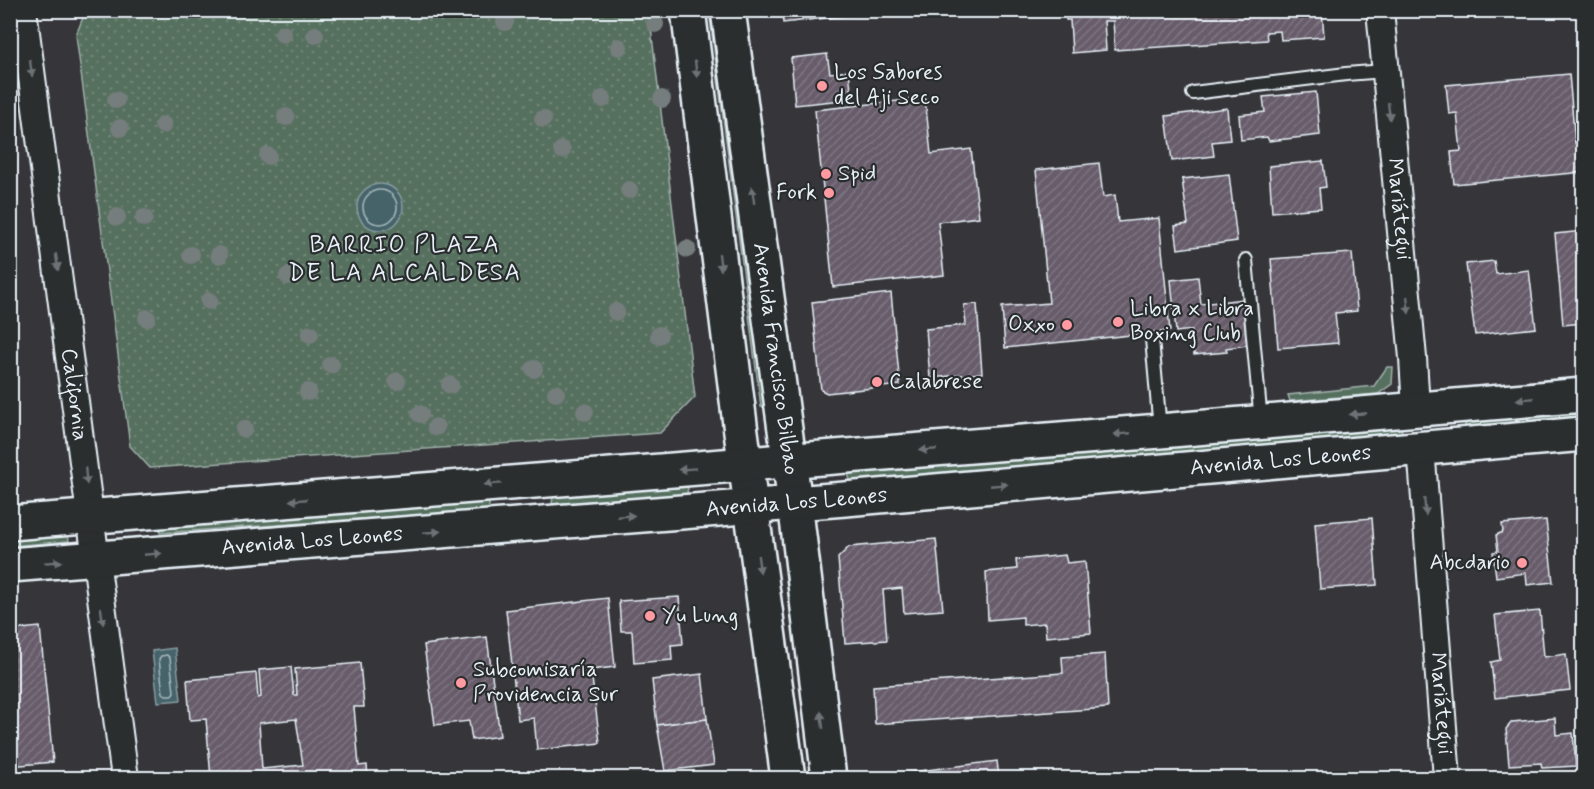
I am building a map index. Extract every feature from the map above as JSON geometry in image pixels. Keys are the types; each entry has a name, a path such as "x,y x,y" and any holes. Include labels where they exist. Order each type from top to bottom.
{"main road":[{"name":"Avenida Francisco Bilbao","path":"688,10 745,464 788,778"},
{"name":"Avenida Francisco Bilbao","path":"728,10 795,503 829,778"},
{"name":"Avenida Los Leones","path":"10,523 1584,395"},
{"name":"Avenida Los Leones","path":"10,565 795,503 1584,434"}],"street":[{"name":"California","path":"23,10 125,778"},
{"name":"Mariátegui","path":"1380,10 1416,408"},
{"name":"Mariátegui","path":"1421,448 1447,778"}],"lane":[{"path":"1193,93 1385,71"},
{"path":"1245,260 1261,423"},
{"path":"1152,339 1160,431"}],"green space":[{"path":"86,10 649,11 695,397 660,433 150,468 130,446 76,35"},
{"path":"709,11 716,11 767,407 761,407"},
{"path":"1387,367 1393,367 1392,384 1378,394 1290,401 1288,395 1374,386"},
{"path":"1583,409 1583,418 1465,428 1465,420"},
{"path":"1401,425 1402,433 1139,458 850,481 848,473"},
{"path":"688,487 687,494 552,504 553,496"},
{"path":"489,502 489,510 160,533 160,525 266,520"},
{"path":"68,534 69,541 11,546 11,539"}],"water":[{"path":"380,184 396,191 403,207 396,223 380,230 364,223 357,207 364,191"},
{"path":"175,648 181,700 158,702 152,651"}],"building":[{"path":"782,10 851,10 852,15 783,23"},
{"path":"851,10 895,10 852,15"},
{"path":"1065,10 1322,10 1324,37 1281,40 1280,31 1266,32 1267,40 1115,50 1113,21 1104,21 1106,50 1072,53 1070,20 1066,20"},
{"name":"Los Sabores del Aji Seco","path":"827,54 830,73 849,71 852,99 795,105 791,58"},
{"path":"1569,74 1575,143 1584,142 1584,172 1454,184 1451,152 1461,151 1457,113 1449,114 1446,85"},
{"path":"1316,92 1320,135 1269,141 1267,137 1241,140 1239,115 1265,112 1263,97"},
{"path":"925,98 931,154 971,149 979,217 938,222 944,275 833,287 815,110"},
{"path":"1227,108 1230,140 1212,142 1214,156 1172,161 1166,116"},
{"path":"1323,161 1326,187 1319,188 1321,208 1272,212 1269,166"},
{"path":"1099,163 1103,197 1115,195 1118,222 1159,218 1170,331 1005,348 1002,307 1049,303 1036,170"},
{"path":"1229,174 1237,241 1178,249 1175,226 1188,224 1182,179"},
{"path":"1584,231 1584,323 1563,325 1555,234"},
{"path":"1352,253 1357,311 1335,313 1338,343 1278,348 1271,259"},
{"path":"1494,261 1496,274 1529,270 1536,328 1475,335 1466,264"},
{"path":"1198,277 1201,304 1243,299 1247,345 1226,348 1227,352 1194,355 1192,330 1176,332 1171,280"},
{"path":"891,293 900,385 827,393 821,390 812,302"},
{"path":"977,304 982,373 930,378 926,329 966,325 964,305"},
{"path":"1584,514 1584,569 1578,515"},
{"path":"1372,518 1377,585 1320,589 1315,523"},
{"name":"Abcdario","path":"1546,520 1553,582 1527,585 1526,573 1496,577 1493,552 1498,551 1496,535 1503,532 1502,524"},
{"path":"936,539 943,610 904,613 902,588 883,590 887,640 845,643 838,558 849,547"},
{"path":"1065,555 1067,563 1085,561 1091,633 1046,637 1045,623 1023,625 1023,617 988,620 986,572 1017,569 1016,560"},
{"name":"Yu Lung","path":"679,597 683,644 671,645 672,660 634,663 632,631 621,631 619,601"},
{"path":"608,598 615,667 591,670 600,743 537,750 534,718 518,720 506,610"},
{"path":"1540,611 1544,657 1566,654 1570,690 1495,698 1491,662 1500,660 1495,615"},
{"path":"40,627 53,762 10,766 10,630"},
{"name":"Subcomisaría Providencia Sur","path":"487,637 500,736 472,740 469,721 435,725 424,645"},
{"path":"1105,654 1108,708 875,724 873,686 1063,673 1062,657"},
{"path":"360,663 364,707 354,707 359,766 367,765 368,778 211,778 206,719 190,720 187,680 256,673 258,698 261,697 259,670 291,667 294,695 297,695 295,669","holes":["296,719 303,765 262,769 259,723"]},
{"path":"702,674 707,719 657,725 652,680"},
{"path":"1555,718 1556,735 1573,733 1576,766 1542,768 1541,763 1509,765 1506,729 1512,722"},
{"path":"707,719 714,765 665,771 657,725"},
{"path":"997,761 999,778 905,778 904,773"}],"place":[{"name":"Los Sabores del Aji Seco","path":"822,86"},
{"name":"Spid","path":"826,174"},
{"name":"Fork","path":"829,193"},
{"name":"Libra x Libra Boxing Club","path":"1118,322"},
{"name":"Oxxo","path":"1067,325"},
{"name":"Calabrese","path":"877,382"},
{"name":"Abcdario","path":"1522,563"},
{"name":"Yu Lung","path":"650,616"},
{"name":"Subcomisaría Providencia Sur","path":"461,683"}],"district":[{"name":"BARRIO PLAZA DE LA ALCALDESA","path":"405,259"}]}
